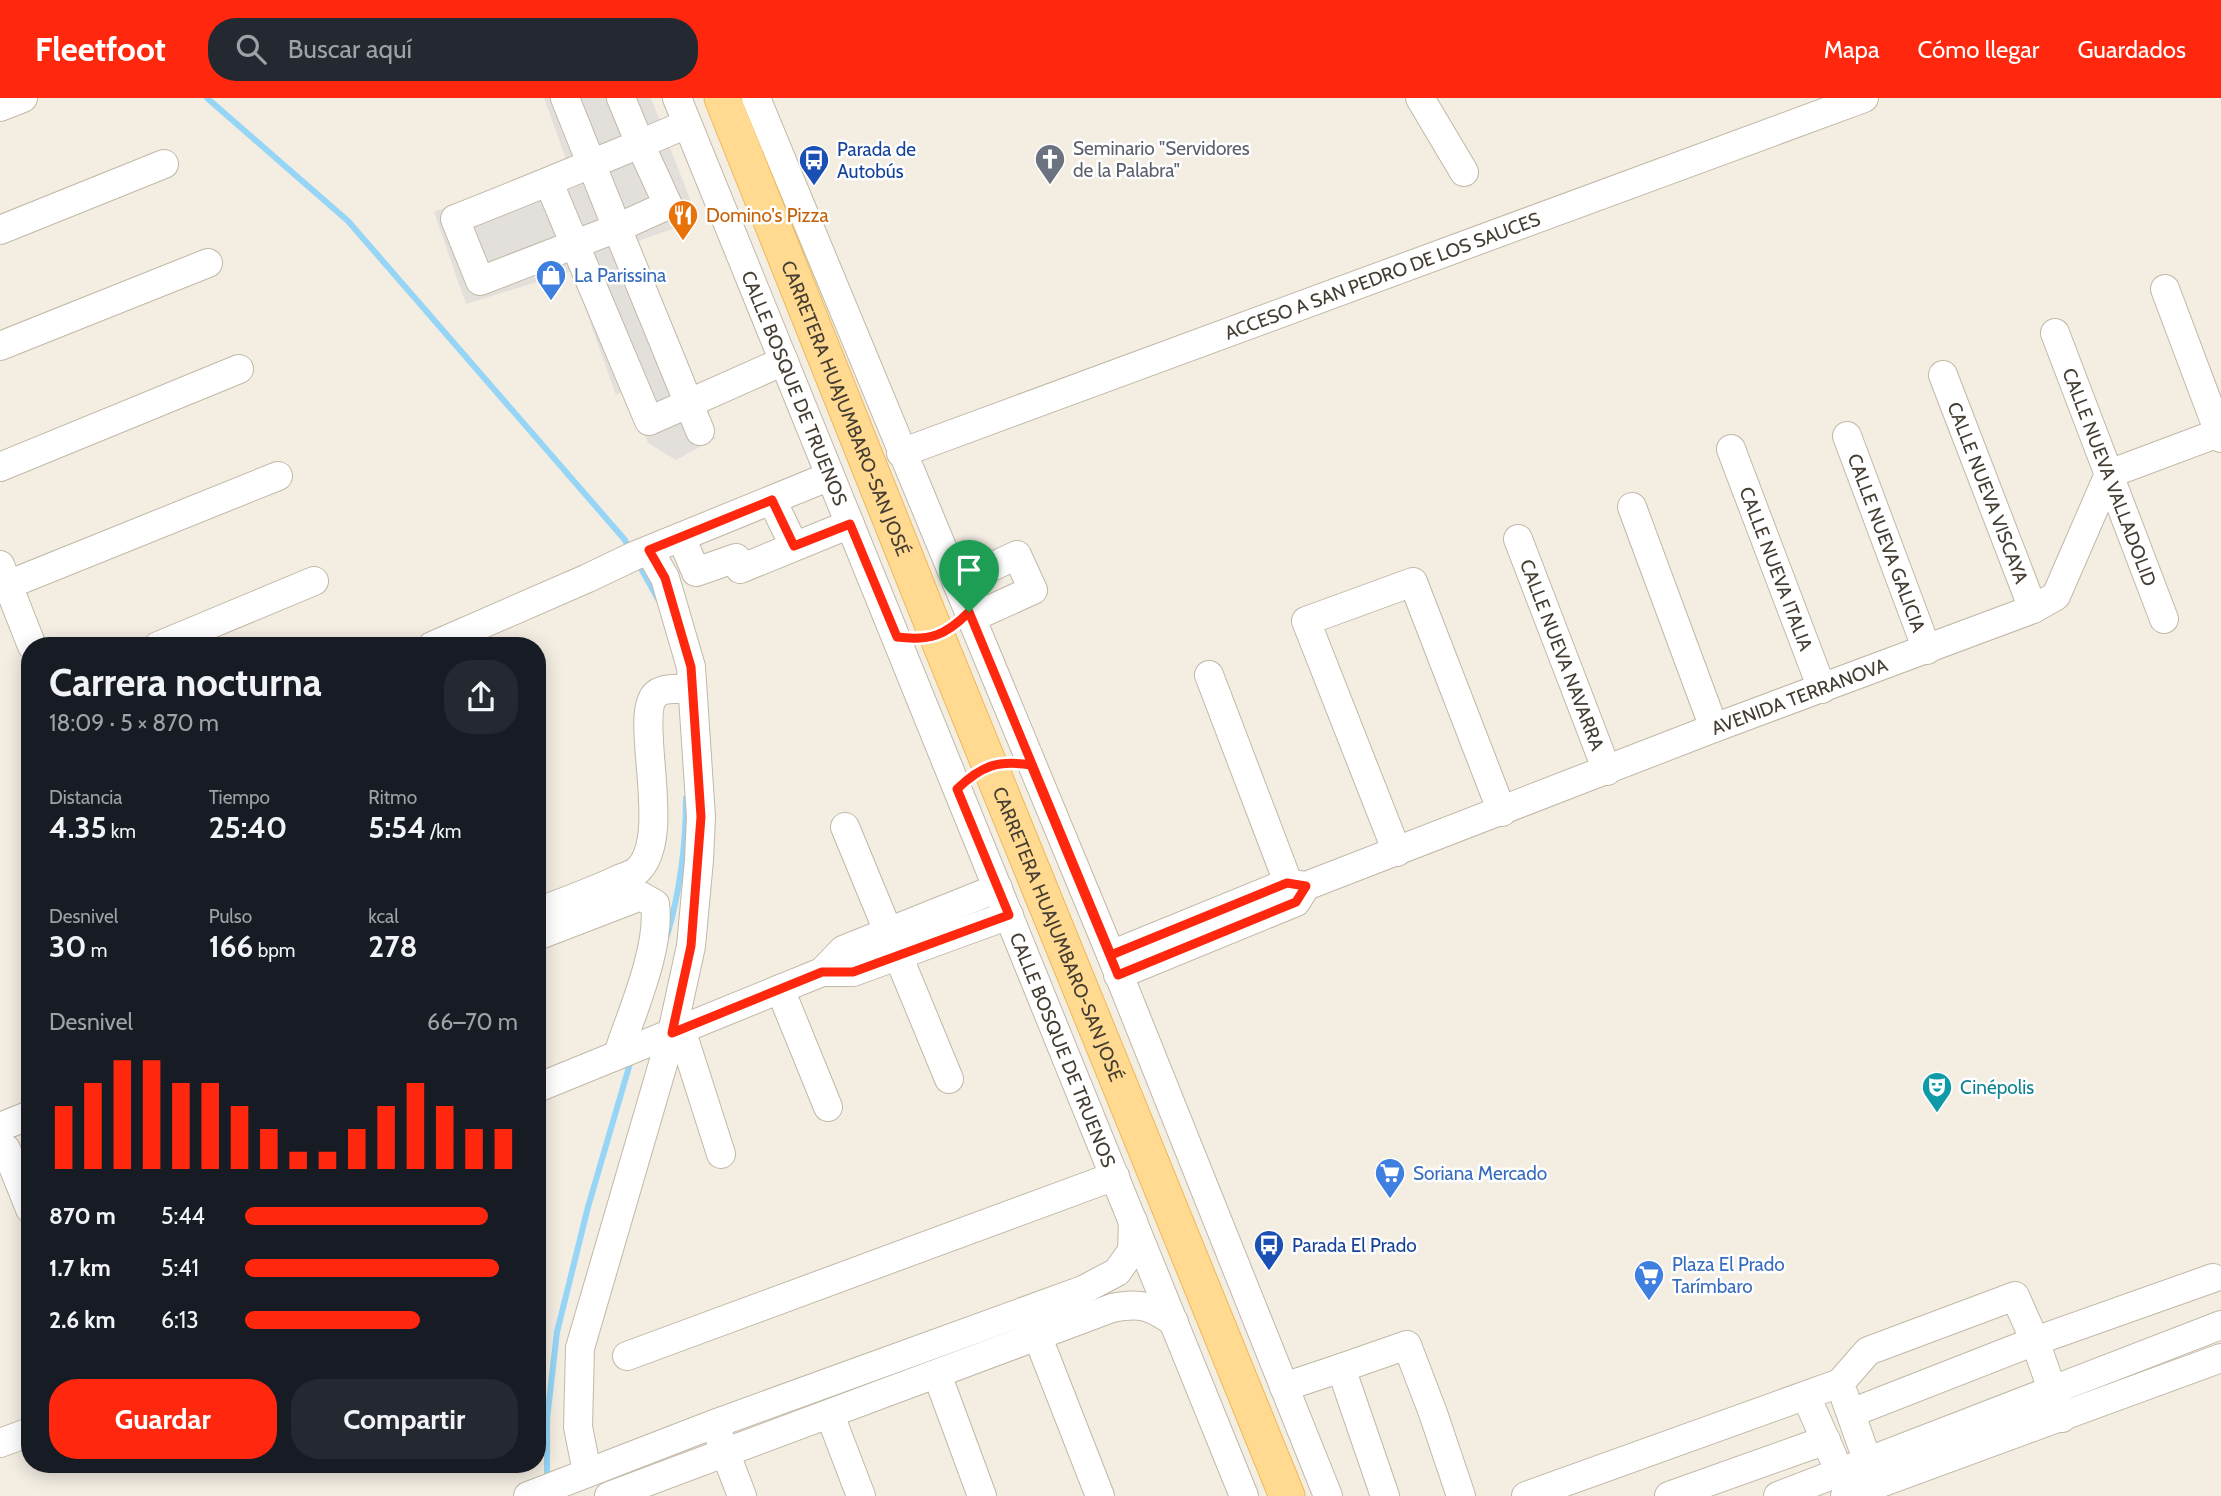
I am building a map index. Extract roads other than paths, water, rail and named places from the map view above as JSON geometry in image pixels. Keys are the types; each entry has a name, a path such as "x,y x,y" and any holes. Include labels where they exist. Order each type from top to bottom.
{"main road":[{"name":"CARRETERA HUAJUMBARO-SAN JOSÉ","path":"722,98 937,636 1287,1496"}],"street":[{"path":"0,107 23,98"},
{"path":"565,98 699,431"},
{"path":"621,98 640,144 668,205 617,228 480,281 455,219 549,183 592,163 640,144 687,124"},
{"name":"CALLE BOSQUE DE TRUENOS","path":"677,98 1244,1496"},
{"path":"756,98 1115,965 1284,1388 1319,1490"},
{"path":"1420,98 1464,172"},
{"name":"ACCESO A SAN PEDRO DE LOS SAUCES","path":"901,453 1864,98"},
{"path":"0,230 163,164"},
{"path":"549,183 649,421 784,362"},
{"path":"0,346 208,263"},
{"path":"2109,474 2220,434 2165,289"},
{"name":"CALLE NUEVA VALLADOLID","path":"2055,333 2164,619"},
{"path":"0,467 239,369"},
{"name":"CALLE NUEVA VISCAYA","path":"1943,375 2033,609"},
{"name":"CALLE NUEVA GALICIA","path":"1847,436 1927,650"},
{"name":"CALLE NUEVA ITALIA","path":"1731,449 1822,689"},
{"name":"AVENIDA TERRANOVA","path":"1115,965 1296,890 2033,609 2056,596 2109,474"},
{"path":"28,637 3,579 278,476"},
{"path":"453,637 641,553 830,476"},
{"path":"772,500 794,546"},
{"path":"1632,508 1714,729"},
{"path":"681,537 696,572 736,558 740,569 850,524"},
{"name":"CALLE NUEVA NAVARRA","path":"1518,539 1606,771"},
{"path":"578,1476 580,1348 671,1034 691,946 699,860 701,817 680,689 691,667 665,578 641,553"},
{"path":"897,637 917,640 937,636 970,615 1004,603 989,568 957,583"},
{"path":"180,637 314,582"},
{"path":"1397,852 1306,621 1413,582 1502,812"},
{"path":"1209,675 1296,890"},
{"path":"546,908 637,871 650,848 653,782 648,744 649,707 653,695 680,689"},
{"path":"957,789 972,775 990,766 1010,762 1031,765"},
{"path":"845,827 949,1079"},
{"path":"822,972 844,950 998,888"},
{"path":"546,933 641,896 655,904 657,921 650,957 625,1052"},
{"path":"546,1084 822,972 853,972 1009,915"},
{"path":"780,989 828,1107"},
{"path":"671,1034 721,1154"},
{"path":"21,1126 9,1141 21,1180"},
{"path":"627,1356 1115,1176"},
{"path":"615,1495 1037,1335 1087,1302 1117,1272 1132,1251 1133,1221"},
{"path":"1851,1413 2035,1341 2213,1278"},
{"path":"1526,1496 1582,1487 1840,1383 1868,1351 2015,1296 2035,1341 2062,1418"},
{"path":"533,1494 714,1424 1087,1302 1112,1308 1129,1304 1151,1306 1174,1322"},
{"path":"1669,1496 1838,1472 1868,1463 2221,1325"},
{"path":"1037,1335 1100,1496"},
{"path":"1284,1388 1406,1345 1461,1496"},
{"path":"1778,1496 1868,1463 2062,1418 2221,1358"},
{"path":"1341,1368 1385,1496"},
{"path":"937,1374 982,1496"},
{"path":"1840,1383 1868,1463"},
{"path":"1806,1395 1838,1472"},
{"path":"830,1415 861,1496"},
{"path":"714,1424 742,1496"},
{"path":"0,1443 21,1435"}],"waterway":[{"path":"207,98 348,221 625,540 630,551"},
{"path":"638,563 658,599"},
{"path":"667,936 681,867 686,798"},
{"path":"547,1480 547,1419 557,1332 588,1207 631,1060"}],"place":[{"name":"Seminario \"Servidores de la Palabra\"","path":"1050,186"},
{"name":"Parada de Autobús","path":"814,187"},
{"name":"Domino's Pizza","path":"683,242"},
{"name":"La Parissina","path":"551,302"},
{"name":"Cinépolis","path":"1937,1114"},
{"name":"Soriana Mercado","path":"1390,1200"},
{"name":"Parada El Prado","path":"1269,1272"},
{"name":"Plaza El Prado Tarímbaro","path":"1649,1302"}]}
